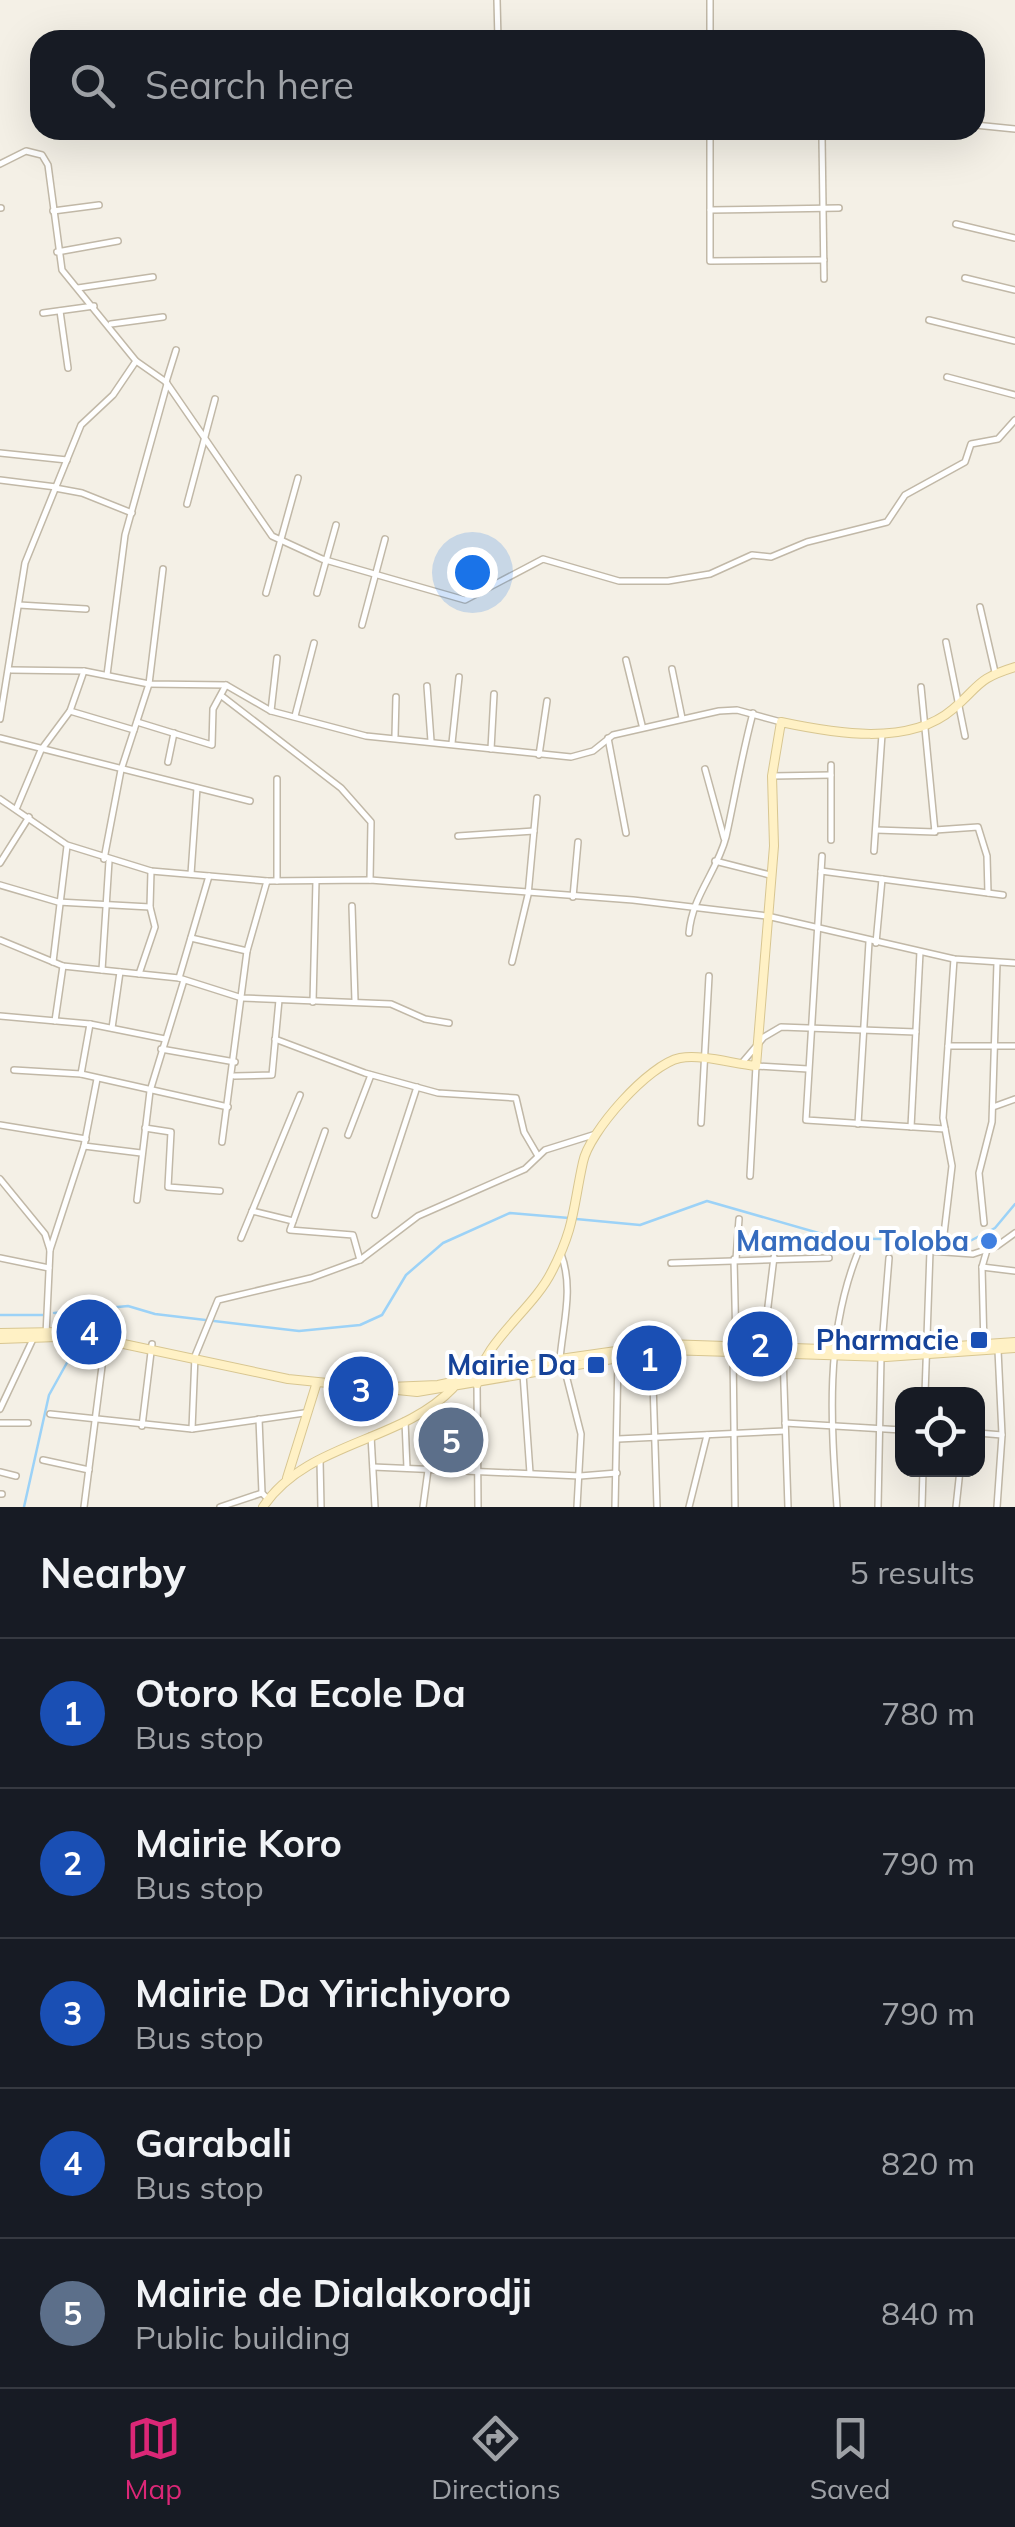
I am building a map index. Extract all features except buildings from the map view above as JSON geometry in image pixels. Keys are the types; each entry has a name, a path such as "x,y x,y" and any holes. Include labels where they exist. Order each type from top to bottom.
{"main road":[{"path":"477,1381 484,1356 528,1310 560,1253 576,1218 583,1158 598,1133 644,1079 681,1058 756,1066 771,875 772,776 781,722 858,733 927,726 958,704 983,676 1015,667"},
{"path":"0,1336 86,1334 389,1392 451,1390 562,1362 665,1344 783,1354 882,1354 1015,1345"},
{"path":"984,1347 1015,1345"},
{"path":"318,1380 392,1387 477,1381 562,1362 652,1352 763,1347 834,1353"},
{"path":"287,1478 304,1414 318,1380"},
{"path":"264,1500 287,1478 320,1458 440,1403 460,1382"}],"street":[{"path":"497,0 498,30"},
{"path":"710,0 710,30"},
{"path":"985,126 1015,130"},
{"path":"710,140 710,261 824,260"},
{"path":"822,140 824,279"},
{"path":"0,164 26,151 42,155 48,166 56,252 62,270 136,361 166,383 272,536 326,560 465,600 543,560 619,581 710,574 752,555 771,557 807,542 887,522 905,495 965,462 971,444 998,439 1015,420"},
{"path":"52,212 99,206"},
{"path":"710,210 839,208"},
{"path":"956,224 1015,238"},
{"path":"56,252 118,241"},
{"path":"78,288 152,276"},
{"path":"965,278 1015,290"},
{"path":"43,314 94,306"},
{"path":"60,311 68,368"},
{"path":"109,324 163,317"},
{"path":"929,320 1015,342"},
{"path":"107,676 132,513 176,350"},
{"path":"0,719 11,670 24,563 81,425 113,395 136,361"},
{"path":"947,378 1015,396"},
{"path":"187,504 215,399"},
{"path":"0,453 67,460"},
{"path":"266,594 298,478"},
{"path":"0,480 82,492 132,513"},
{"path":"316,593 336,525"},
{"path":"362,625 385,539"},
{"path":"102,970 107,860 121,770 149,684 164,569"},
{"path":"19,605 86,609"},
{"path":"980,607 995,673"},
{"path":"946,642 965,736"},
{"path":"294,716 314,643"},
{"path":"271,710 277,658"},
{"path":"626,660 642,726"},
{"path":"11,670 84,671 149,684 197,682 226,686 271,710 366,736 395,736 539,756 572,757 593,751 608,738 642,726 719,710 754,713 781,722"},
{"path":"672,670 682,718"},
{"path":"17,808 41,750 70,710 84,671"},
{"path":"452,744 459,676"},
{"path":"70,710 212,745 212,708 223,697 226,686"},
{"path":"427,686 431,741"},
{"path":"921,687 936,830"},
{"path":"491,749 494,694"},
{"path":"223,697 341,788 371,822 370,880"},
{"path":"395,736 396,697"},
{"path":"539,756 548,701"},
{"path":"688,932 691,907 725,841 734,785 754,713"},
{"path":"874,851 882,732"},
{"path":"168,762 174,734"},
{"path":"0,738 250,801"},
{"path":"608,738 626,833"},
{"path":"831,765 831,840"},
{"path":"705,769 725,841"},
{"path":"772,776 831,775"},
{"path":"277,780 277,881"},
{"path":"190,874 197,788"},
{"path":"512,962 528,894 537,798"},
{"path":"0,799 68,845 151,871 267,881 370,880 691,907 767,916 954,959 1015,963"},
{"path":"0,863 29,817"},
{"path":"876,830 930,834 936,830 978,827 987,856 988,893"},
{"path":"458,836 534,831"},
{"path":"574,897 578,842"},
{"path":"53,962 68,845"},
{"path":"822,856 806,1120 945,1129"},
{"path":"715,861 771,875"},
{"path":"139,974 155,927 150,908 151,871"},
{"path":"821,872 1003,895"},
{"path":"137,1200 150,1092 209,876"},
{"path":"858,1124 864,1028 882,879"},
{"path":"222,1142 247,951 267,881"},
{"path":"313,1002 316,881"},
{"path":"0,885 58,902 150,908"},
{"path":"352,906 355,1001"},
{"path":"191,938 247,951"},
{"path":"0,940 62,966 182,979 242,998 391,1004 425,1019 449,1024"},
{"path":"911,1127 920,952"},
{"path":"944,1234 952,1166 945,1129 954,959"},
{"path":"984,1223 979,1173 993,1108 996,964"},
{"path":"55,1020 62,966"},
{"path":"112,1028 120,972"},
{"path":"701,1122 709,976"},
{"path":"233,1076 272,1074 279,1000"},
{"path":"0,1016 90,1024 164,1039"},
{"path":"81,1074 90,1024"},
{"path":"741,1064 758,1042 781,1026 916,1032"},
{"path":"275,1039 371,1075 417,1087 516,1098 524,1132 538,1156"},
{"path":"947,1046 1015,1046"},
{"path":"161,1049 235,1062"},
{"path":"750,1176 756,1066 809,1070"},
{"path":"14,1070 81,1074 228,1107"},
{"path":"348,1134 371,1075"},
{"path":"50,1250 85,1143 97,1079"},
{"path":"376,1215 417,1087"},
{"path":"241,1238 300,1094"},
{"path":"993,1108 1015,1099"},
{"path":"0,1124 142,1153"},
{"path":"145,1128 171,1132 168,1187 220,1190"},
{"path":"325,1131 290,1230 353,1235 360,1260"},
{"path":"192,1429 196,1355 218,1300 310,1278 360,1260 418,1216 525,1169 538,1156 598,1133"},
{"path":"0,1179 46,1234 50,1250 46,1335"},
{"path":"252,1211 293,1221"},
{"path":"735,1507 735,1259 739,1218"},
{"path":"925,1387 930,1251 973,1254 1015,1233"},
{"path":"984,1347 982,1267 988,1246"},
{"path":"560,1253 568,1272 562,1362 581,1434 577,1507"},
{"path":"837,1507 831,1426 834,1353 844,1288 857,1255"},
{"path":"763,1347 774,1257"},
{"path":"0,1258 50,1268"},
{"path":"671,1263 829,1258"},
{"path":"878,1507 889,1258"},
{"path":"982,1267 1015,1271"},
{"path":"0,1408 33,1336"},
{"path":"84,1507 106,1337"},
{"path":"142,1426 152,1346"},
{"path":"997,1507 1002,1435 998,1349"},
{"path":"652,1352 657,1507"},
{"path":"783,1354 788,1507"},
{"path":"615,1507 618,1356"},
{"path":"522,1374 530,1474"},
{"path":"477,1381 478,1507"},
{"path":"50,1414 192,1429 304,1414"},
{"path":"220,1507 264,1500 259,1418"},
{"path":"405,1419 407,1468"},
{"path":"0,1423 28,1423"},
{"path":"785,1423 895,1429"},
{"path":"618,1439 785,1432"},
{"path":"985,1434 1002,1435"},
{"path":"689,1507 707,1435"},
{"path":"371,1436 375,1507"},
{"path":"320,1458 321,1507"},
{"path":"43,1460 89,1470"},
{"path":"373,1467 580,1476 616,1472"},
{"path":"423,1507 428,1469"},
{"path":"0,1472 16,1476"},
{"path":"922,1507 923,1477"},
{"path":"956,1507 959,1477"}],"waterway":[{"path":"576,1219 640,1225 707,1201 836,1238 970,1241 995,1228 1015,1204"},
{"path":"54,1313 128,1306 155,1314 299,1331 360,1325 382,1315 406,1275 443,1243 510,1213 569,1218"},
{"path":"79,1333 81,1316 88,1309"},
{"path":"0,1315 44,1315"},
{"path":"24,1507 49,1395 79,1341"}],"place":[{"name":"Mamadou Toloba","path":"989,1241"},
{"name":"Garabali","path":"89,1332"},
{"name":"Pharmacie","path":"979,1340"},
{"name":"Mairie Koro","path":"760,1344"},
{"name":"Otoro Ka Ecole Da","path":"649,1358"},
{"name":"Mairie Da","path":"596,1365"},
{"name":"Mairie Da Yirichiyoro","path":"361,1389"},
{"name":"Mairie de Dialakorodji","path":"451,1440"}]}
